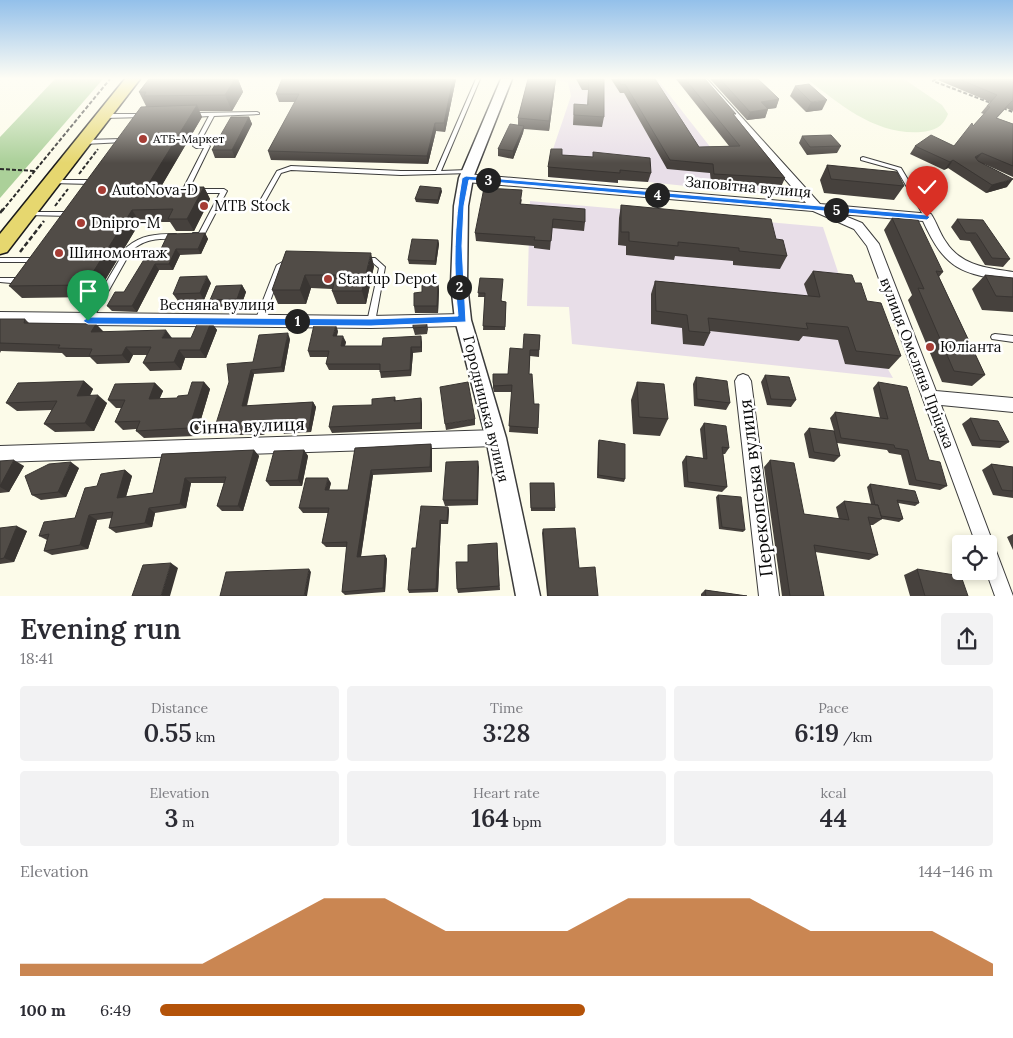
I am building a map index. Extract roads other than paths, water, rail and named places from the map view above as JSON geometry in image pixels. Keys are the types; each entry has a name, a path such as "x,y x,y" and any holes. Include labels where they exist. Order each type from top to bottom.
{"main road":[{"path":"0,246 111,107"}],"street":[{"name":"Городницька вулиця","path":"495,107 467,175 461,206 458,284 463,320 481,378 496,438 528,596"},
{"path":"727,107 818,209"},
{"name":"Заповітна вулиця","path":"467,175 818,209 927,217"},
{"name":"вулиця Омеляна Пріцака","path":"818,209 858,226 873,244 982,535"},
{"path":"927,217 946,253 953,259 965,266 988,273 1013,277"},
{"name":"Весняна вулиця","path":"0,318 88,321 371,322 463,320"},
{"name":"Перекопська вулиця","path":"743,381 769,596"},
{"path":"930,397 1013,405"},
{"name":"Сінна вулиця","path":"0,454 496,438"},
{"path":"997,574 1005,596"}],"lane":[{"path":"438,172 466,107"},
{"path":"136,116 142,108"},
{"path":"183,115 257,114"},
{"path":"88,321 128,249 134,244 155,236 201,235 224,191 185,191 207,146 196,146 212,115"},
{"path":"104,116 146,116"},
{"path":"84,142 125,141"},
{"path":"863,159 899,169 927,217"},
{"path":"260,206 279,172 290,168 401,173 438,172 467,175"},
{"path":"51,182 92,182"},
{"path":"26,214 71,214"},
{"path":"0,260 37,260"},
{"path":"259,321 279,267 292,260"},
{"path":"355,260 373,260 382,267 371,322"},
{"path":"0,280 23,281"},
{"path":"995,337 1013,339"}],"place":[{"name":"АТБ-Маркет","path":"143,139"},
{"name":"AutoNova-D","path":"102,190"},
{"name":"MTB Stock","path":"204,206"},
{"name":"Dnipro-M","path":"81,223"},
{"name":"Шиномонтаж","path":"59,253"},
{"name":"Startup Depot","path":"328,279"},
{"name":"Юліанта","path":"930,347"}]}
